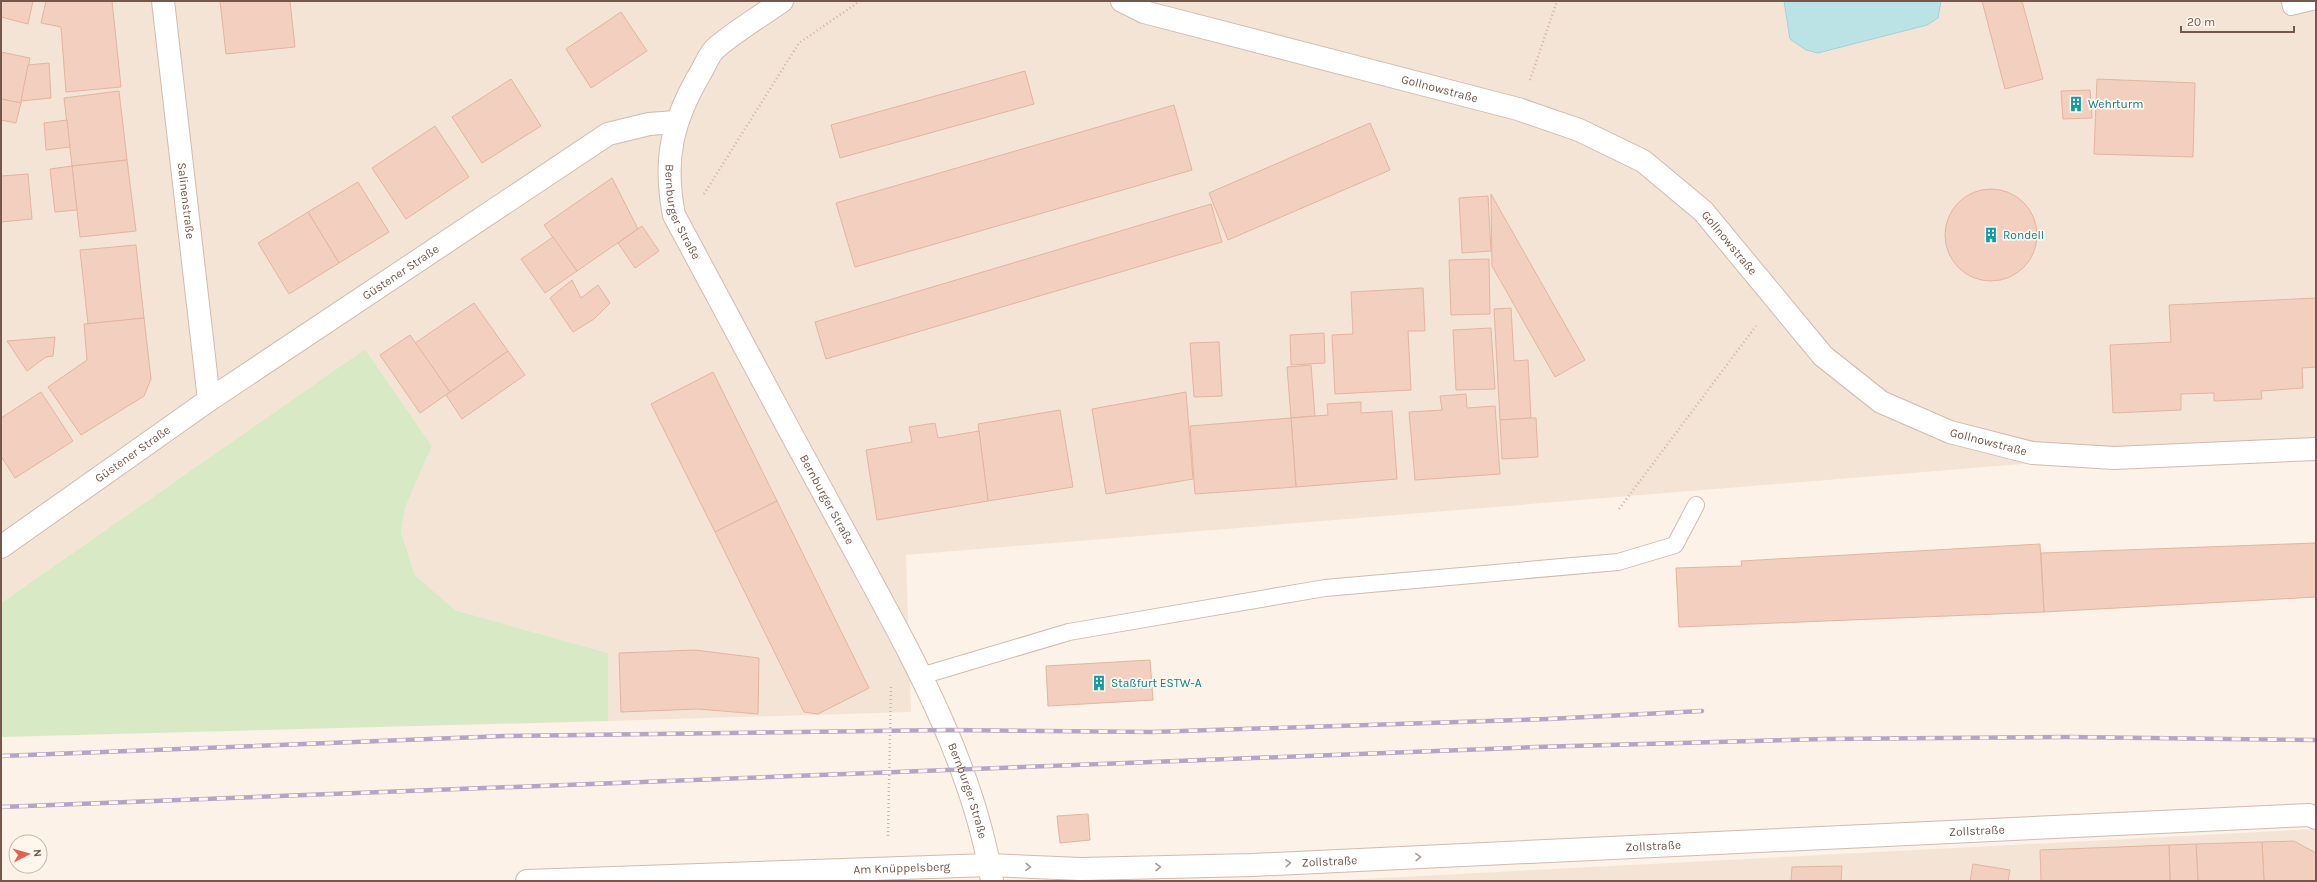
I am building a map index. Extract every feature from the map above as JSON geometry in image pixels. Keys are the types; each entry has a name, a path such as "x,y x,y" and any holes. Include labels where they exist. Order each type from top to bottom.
{"street":[{"name":"Salinenstraße","path":"162,1 209,400"},
{"path":"676,122 687,95 715,48 782,1"},
{"name":"Gollnowstraße","path":"1122,1 1144,12 1518,109 1579,130 1642,161 1703,211 1823,356 1881,402 1950,432 2032,453 2114,458 2316,449"},
{"name":"Güstener Straße","path":"1,547 209,400 608,134 649,124 676,122"},
{"name":"Bernburger Straße","path":"676,122 669,156 669,190 674,215 921,676 948,730 971,796 991,873"},
{"name":"Zollstraße","path":"991,873 1081,869 1252,865 2301,816 2316,818"},
{"name":"Am Knüppelsberg","path":"527,881 888,869 991,873"}],"lane":[{"path":"2290,1 2292,7 2316,1"},
{"path":"921,676 1069,632 1325,588 1618,562 1675,545 1696,505"}],"path":[{"path":"702,196 799,43 860,1"},
{"path":"1536,64 1556,1"},
{"path":"1619,509 1776,300"},
{"path":"888,869 890,687 921,676"}],"shaded area":[{"path":"1,1 2316,1 2316,440 906,555 911,712 608,721 608,653 455,610 415,575 401,532 405,508 432,446 365,349 1,603"},
{"path":"2316,829 2316,881 1326,881"}],"green space":[{"path":"365,349 432,446 405,508 401,532 415,575 455,610 608,653 608,721 1,737 1,603"}],"water":[{"path":"1784,1 1941,1 1938,18 1927,25 1818,53 1806,50 1790,39"}],"building":[{"path":"1,1 33,1 28,24 1,17"},
{"path":"46,1 112,1 121,87 66,92 61,27 41,23"},
{"path":"220,1 290,1 295,47 226,54"},
{"path":"1982,1 2022,1 2043,79 2005,89"},
{"path":"621,12 647,51 591,88 566,49"},
{"path":"1,52 30,58 21,103 1,99"},
{"path":"49,63 51,98 21,101 28,65"},
{"path":"1025,71 1034,104 840,158 831,125"},
{"path":"511,79 541,126 482,163 452,117"},
{"path":"2097,79 2195,83 2193,157 2094,154"},
{"name":"Wehrturm","path":"2090,90 2092,118 2063,119 2061,91"},
{"path":"119,91 127,160 72,166 64,98"},
{"path":"1,99 21,103 16,123 1,120"},
{"path":"1174,105 1192,170 855,267 836,203"},
{"path":"67,120 70,147 46,150 44,123"},
{"path":"1370,123 1390,170 1228,240 1209,193"},
{"path":"435,126 469,177 406,219 372,168"},
{"path":"127,160 136,231 80,237 72,166"},
{"path":"72,166 77,210 55,212 50,169"},
{"path":"28,174 32,219 1,222 1,176"},
{"path":"612,178 638,229 577,271 544,225"},
{"path":"358,182 389,232 339,263 308,212"},
{"name":"Rondell","path":"1991,189 2009,193 2023,203 2033,217 2037,235 2033,253 2023,267 2009,277 1991,281 1973,277 1959,267 1949,253 1945,235 1949,217 1959,203 1973,193"},
{"path":"1491,194 1585,360 1555,377 1492,266"},
{"path":"1488,196 1491,251 1462,253 1459,198"},
{"path":"1211,204 1222,242 826,359 815,322"},
{"path":"308,212 339,263 289,294 258,243"},
{"path":"642,226 659,251 635,268 618,243"},
{"path":"553,237 577,271 545,293 521,259"},
{"path":"136,245 144,318 88,324 80,250"},
{"path":"1489,259 1490,314 1451,315 1449,260"},
{"path":"572,280 581,298 598,285 610,303 594,319 573,332 550,298"},
{"path":"1423,288 1425,331 1408,331 1411,390 1335,394 1332,335 1353,334 1351,292"},
{"path":"2316,298 2316,367 2302,368 2303,388 2261,391 2262,399 2214,401 2214,393 2181,394 2181,410 2113,413 2110,345 2171,342 2169,305"},
{"path":"474,303 508,351 450,392 415,343"},
{"path":"1511,308 1514,361 1528,360 1531,418 1500,420 1494,309"},
{"path":"144,318 151,379 144,396 81,435 48,387 87,360 84,324"},
{"path":"1491,328 1495,389 1456,390 1453,330"},
{"path":"1324,333 1325,363 1291,365 1290,335"},
{"path":"410,335 450,392 420,413 380,355"},
{"path":"55,337 53,356 46,357 27,371 7,341"},
{"path":"1219,342 1222,396 1194,397 1190,343"},
{"path":"508,351 525,375 462,419 446,395"},
{"path":"1311,365 1315,416 1291,418 1287,367"},
{"path":"713,372 777,501 715,532 651,404"},
{"path":"41,392 73,441 15,478 1,456 1,418"},
{"path":"1186,392 1193,479 1106,494 1092,409"},
{"path":"1466,394 1467,408 1495,406 1500,474 1415,480 1409,412 1442,410 1440,396"},
{"path":"1361,402 1361,413 1392,411 1397,479 1296,487 1291,418 1328,415 1327,404"},
{"path":"1060,410 1073,487 988,501 978,424"},
{"path":"1291,418 1296,487 1195,494 1190,426"},
{"path":"1536,418 1538,457 1502,459 1500,420"},
{"path":"935,423 938,438 979,431 988,501 877,520 866,450 912,442 909,427"},
{"path":"777,501 869,688 818,714 804,712 715,532"},
{"path":"2316,543 2316,597 2044,612 2041,553"},
{"path":"2040,544 2044,612 1679,627 1676,568 1742,566 1741,561"},
{"path":"695,650 759,658 758,714 698,709 621,712 619,653"},
{"name":"Staßfurt ESTW-A","path":"1150,660 1153,700 1048,706 1046,666"},
{"path":"1088,814 1090,840 1060,843 1057,816"},
{"path":"2294,841 2316,853 2316,881 2264,881 2262,842"},
{"path":"2262,842 2264,881 2198,881 2196,844"},
{"path":"2196,844 2198,881 2170,881 2169,845"},
{"path":"2169,845 2170,881 2041,881 2040,850"},
{"path":"1973,864 2010,870 2008,881 1970,881"},
{"path":"1842,866 1841,881 1791,881 1792,867"}],"railway":[{"path":"1,756 505,736 948,730 1152,732 1548,719 1702,711"},
{"path":"1,807 1536,747 1825,739 2069,737 2316,740"}],"place":[{"name":"Wehrturm","path":"2076,104"},
{"name":"Rondell","path":"1991,235"},
{"name":"Staßfurt ESTW-A","path":"1099,683"}]}
